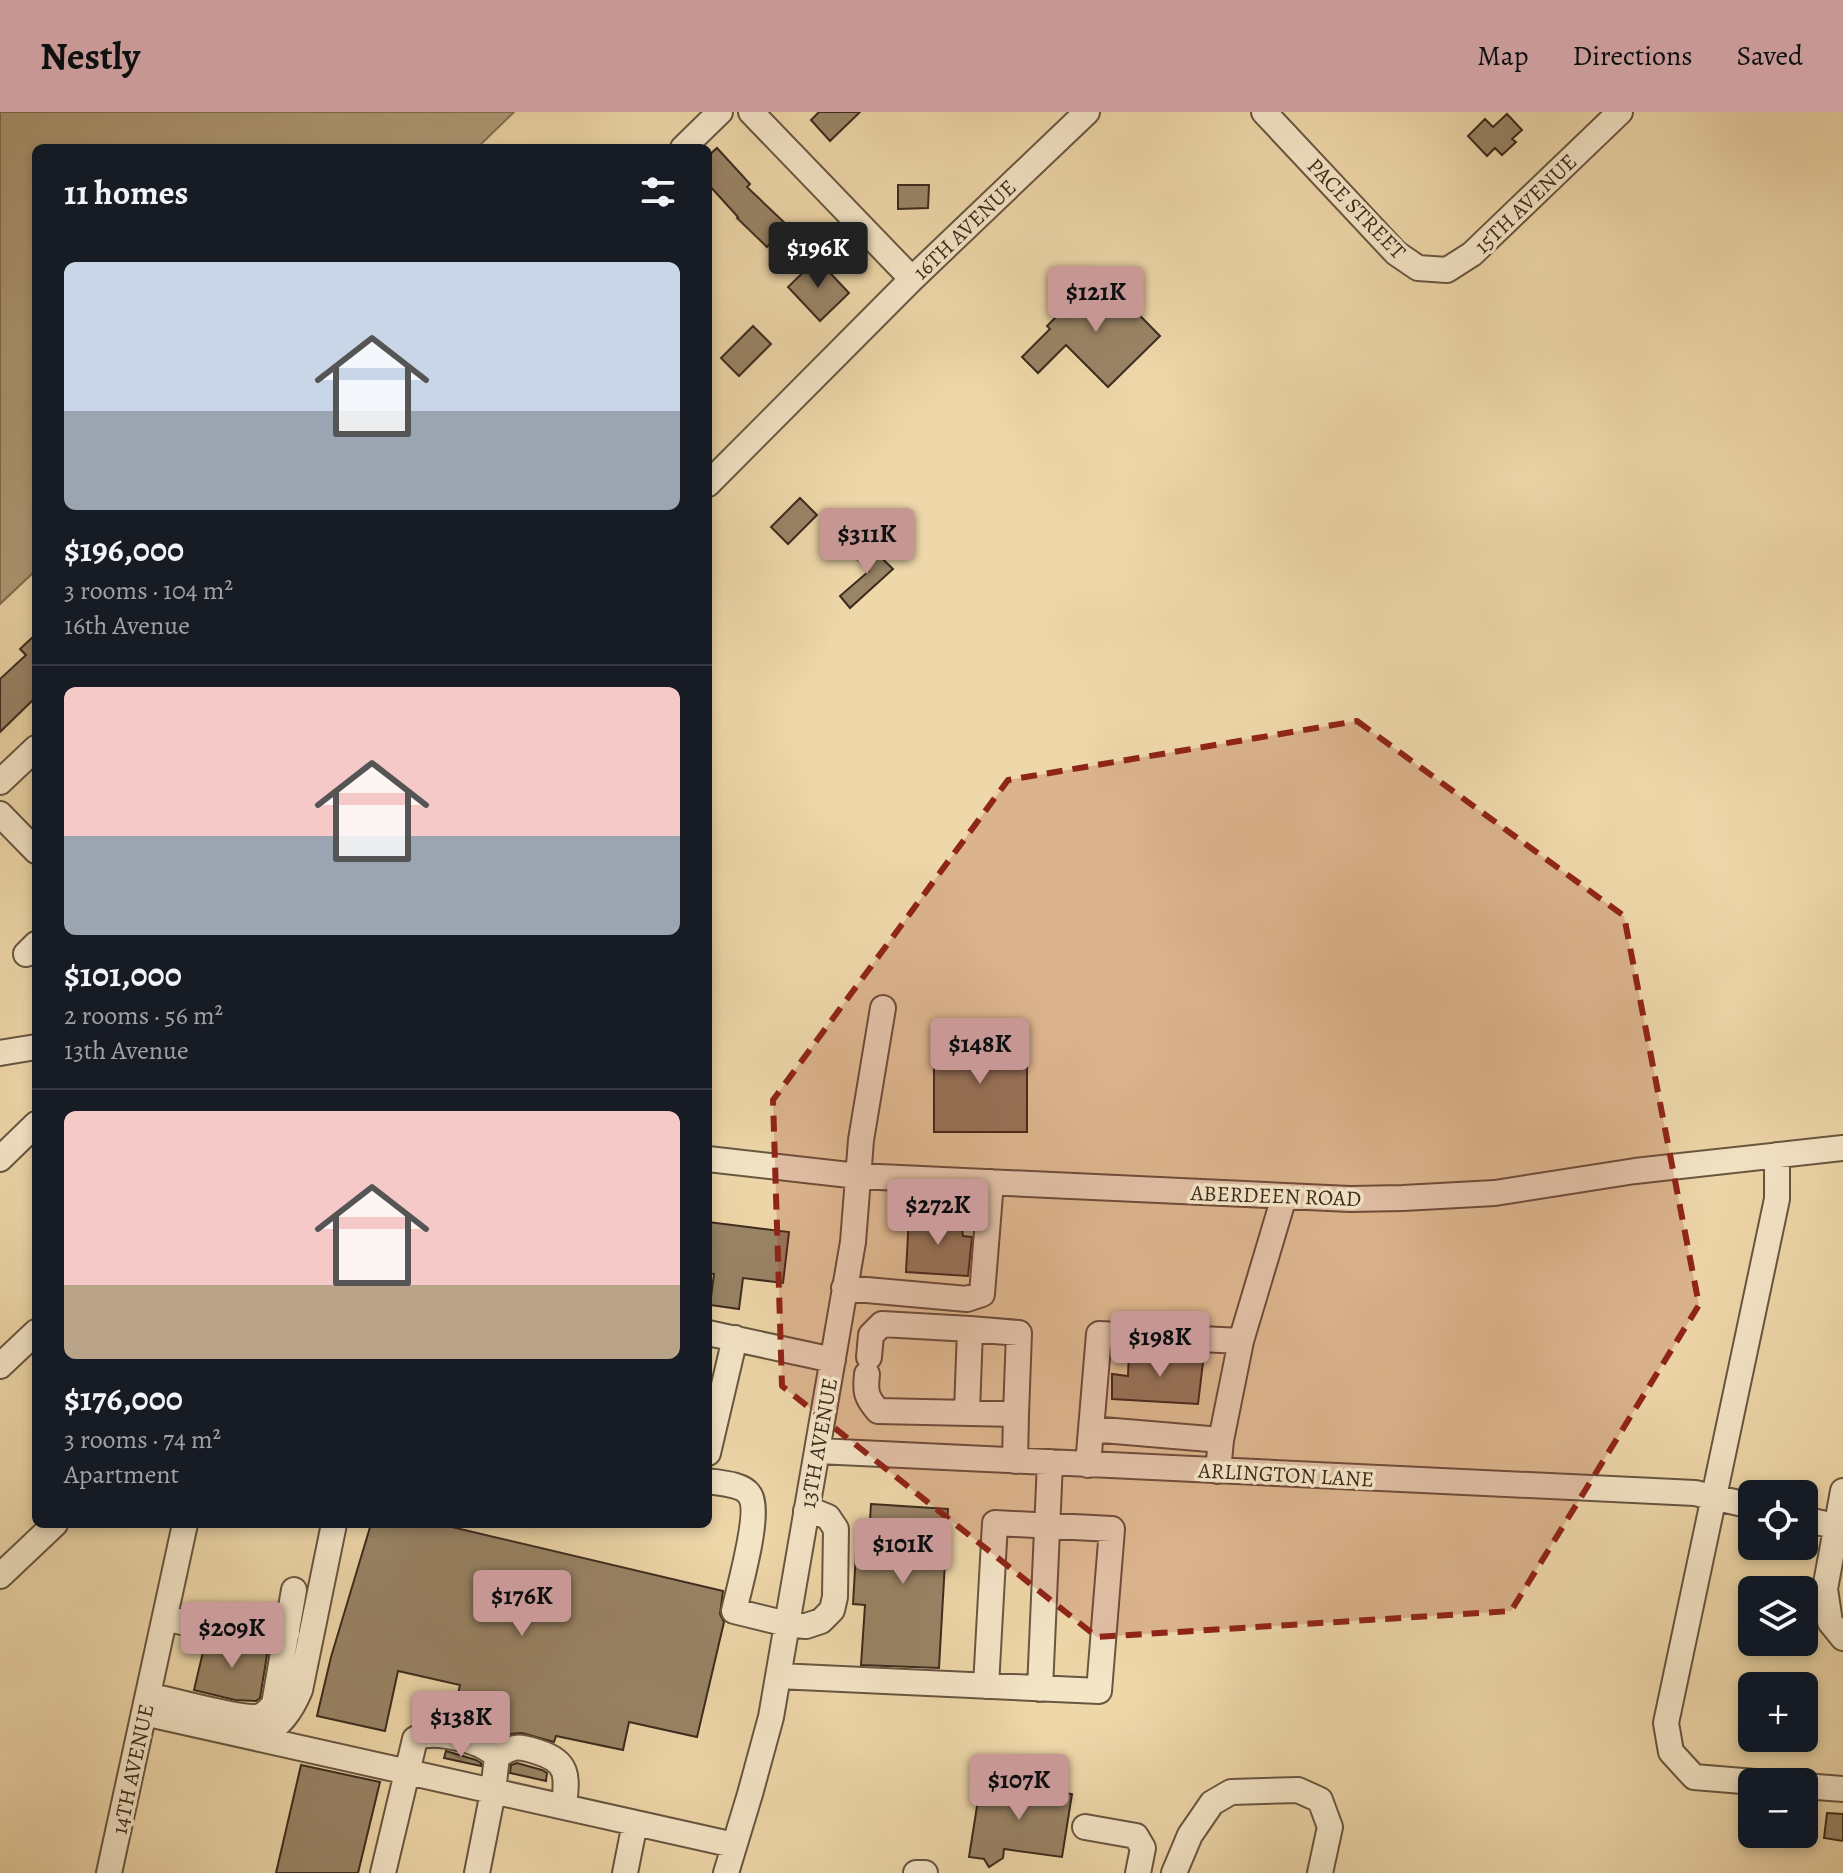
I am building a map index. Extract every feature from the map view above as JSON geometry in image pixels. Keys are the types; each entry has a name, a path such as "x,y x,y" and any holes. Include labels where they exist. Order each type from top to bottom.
{"street":[{"path":"687,144 720,112"},
{"path":"751,112 912,279"},
{"name":"16TH AVENUE","path":"712,480 912,279 1087,112"},
{"name":"PACE STREET","path":"1264,112 1396,253 1418,268"},
{"name":"15TH AVENUE","path":"1418,268 1447,270 1472,254 1620,112"},
{"path":"0,782 32,752"},
{"path":"0,814 32,847"},
{"name":"13TH AVENUE","path":"726,1873 771,1717 853,1242 861,1140 883,1008"},
{"path":"0,1053 32,1048"},
{"path":"0,1159 32,1128"},
{"name":"ABERDEEN ROAD","path":"712,1159 858,1176 1284,1197 1403,1198 1495,1193 1635,1171 1843,1148"},
{"path":"1738,1781 1694,1777 1671,1752 1666,1723 1777,1199 1777,1155"},
{"path":"844,1288 967,1299 982,1294 991,1182"},
{"path":"1218,1471 1221,1440 1241,1341 1284,1197"},
{"path":"1015,1461 1019,1333 882,1324 871,1335 867,1374 870,1402 878,1411 1016,1414"},
{"path":"967,1412 970,1329"},
{"path":"712,1334 833,1360"},
{"path":"1088,1465 1099,1334 1241,1341"},
{"path":"0,1366 32,1336"},
{"path":"712,1436 735,1338"},
{"path":"828,1388 867,1374"},
{"path":"1091,1429 1221,1440"},
{"name":"ARLINGTON LANE","path":"818,1451 1695,1493 1738,1503"},
{"path":"1040,1689 1050,1462"},
{"path":"712,1482 743,1489 750,1494 754,1504 752,1531 734,1611 806,1626 821,1621 832,1610 836,1529 828,1517 806,1511"},
{"path":"1843,1491 1839,1527 1825,1589 1830,1622 1843,1638"},
{"path":"1818,1522 1839,1527"},
{"path":"778,1676 1040,1689 1099,1691 1112,1529 995,1523 986,1686"},
{"path":"0,1576 51,1528"},
{"name":"14TH AVENUE","path":"109,1873 184,1528"},
{"path":"260,1739 286,1717 300,1690 333,1528"},
{"path":"146,1704 240,1716 263,1715 274,1704 294,1590"},
{"path":"165,1618 194,1625 225,1621 287,1633"},
{"path":"146,1704 260,1739 734,1845"},
{"path":"383,1873 415,1739 422,1734 435,1734 481,1745 497,1756"},
{"path":"477,1873 497,1756 521,1746 555,1757 562,1766 566,1782 564,1807"},
{"path":"1818,1787 1843,1789"},
{"path":"1174,1873 1190,1835 1212,1803 1231,1792 1298,1790 1320,1800 1330,1827 1320,1873"},
{"path":"625,1873 635,1823"},
{"path":"1085,1827 1136,1836 1143,1848 1138,1873"},
{"path":"916,1873 925,1873"}],"highlighted area":[{"path":"1357,721 1624,916 1699,1305 1511,1611 1097,1637 782,1386 773,1100 1008,780"}],"shaded area":[{"path":"0,112 514,112 481,144 32,144 32,574 0,604"}],"building":[{"path":"819,112 860,112 830,141 811,120"},
{"path":"1507,114 1522,130 1512,139 1516,142 1502,155 1495,148 1487,156 1468,136 1485,119 1493,127"},
{"path":"717,148 750,184 747,187 788,226 767,247 712,188 712,152"},
{"path":"898,185 929,185 928,208 898,209"},
{"path":"817,259 849,293 820,321 788,287"},
{"path":"1101,276 1160,336 1108,387 1066,345 1038,373 1022,357 1050,329 1047,326"},
{"path":"753,326 771,344 739,376 721,358"},
{"path":"800,498 817,515 788,544 771,527"},
{"path":"867,544 893,569 850,608 840,596 869,571 855,557"},
{"path":"32,638 32,701 0,732 0,679 26,655 20,649"},
{"path":"934,1039 1027,1039 1027,1132 934,1132"},
{"path":"909,1216 960,1219 963,1236 972,1237 968,1276 906,1272"},
{"path":"712,1222 789,1232 783,1283 743,1278 739,1309 712,1305"},
{"path":"1129,1352 1183,1358 1187,1353 1204,1354 1198,1404 1112,1399 1112,1374 1128,1376"},
{"path":"871,1504 948,1509 939,1668 861,1665 865,1605 853,1604 856,1552 868,1552"},
{"path":"370,1528 456,1528 723,1591 720,1614 724,1622 697,1737 629,1722 623,1750 556,1736 554,1742 522,1733 498,1738 478,1728 452,1722 460,1685 398,1671 385,1731 317,1716 331,1657"},
{"path":"216,1637 268,1649 260,1698 256,1701 235,1700 194,1690 206,1639"},
{"path":"446,1751 476,1760 481,1766 444,1758"},
{"path":"517,1763 547,1773 546,1781 510,1773 511,1765"},
{"path":"301,1765 380,1782 358,1873 276,1873"},
{"path":"981,1781 1072,1794 1062,1857 1004,1849 1003,1858 989,1867 984,1859 969,1857"},
{"path":"1827,1813 1843,1814 1843,1841 1824,1838"}]}
